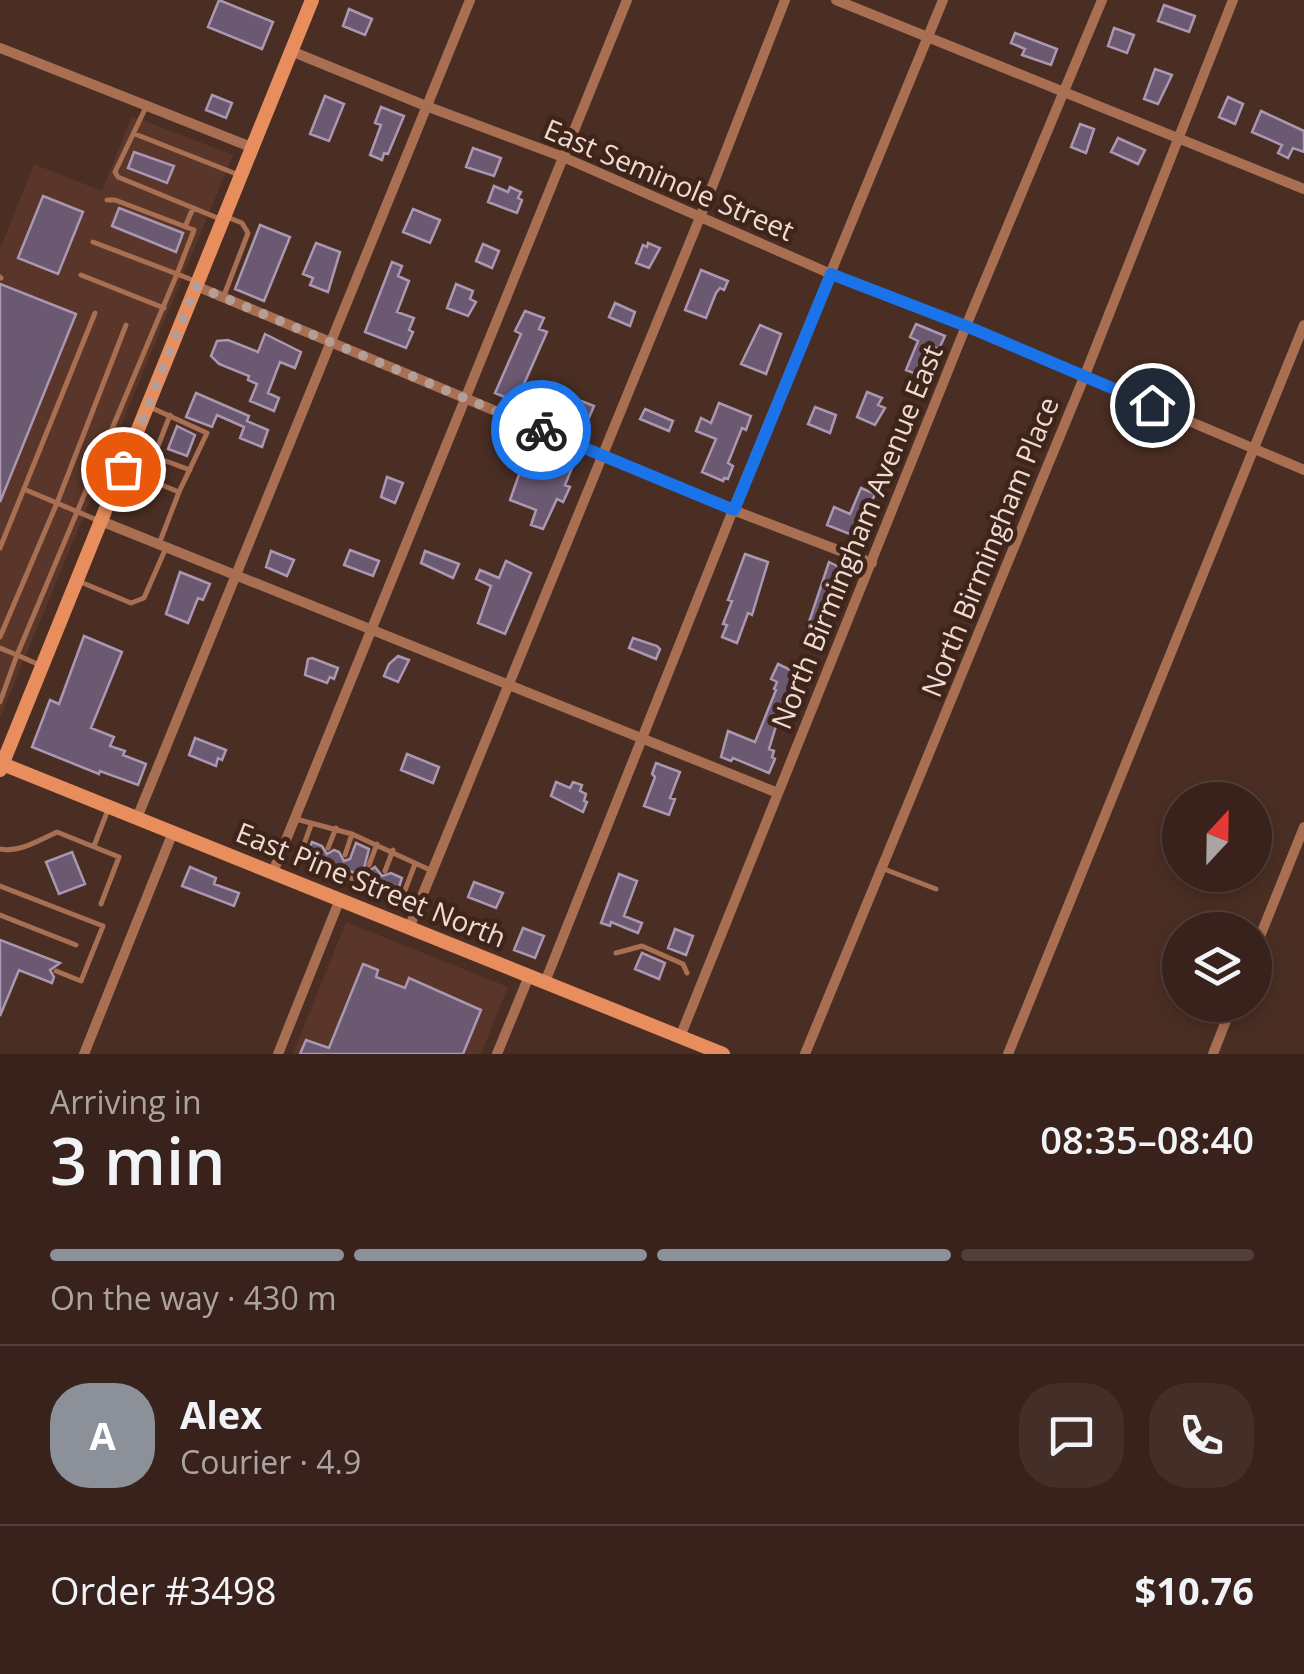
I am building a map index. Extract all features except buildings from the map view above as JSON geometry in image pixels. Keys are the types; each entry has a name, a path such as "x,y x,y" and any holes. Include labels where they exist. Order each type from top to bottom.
{"main road":[{"path":"1,766 312,0"},
{"name":"East Pine Street North","path":"1,766 723,1054"}],"street":[{"path":"138,818 470,0"},
{"path":"273,872 627,0"},
{"path":"409,928 701,216 785,0"},
{"path":"836,0 1304,189"},
{"path":"545,982 943,0"},
{"name":"North Birmingham Avenue East","path":"680,1037 966,326 1102,0"},
{"name":"North Birmingham Place","path":"804,1054 1085,375 1233,0"},
{"path":"0,48 251,147"},
{"name":"East Seminole Street","path":"291,51 563,156 831,274 1085,375 1304,470"},
{"path":"197,284 603,456 872,563"},
{"path":"1008,1054 1304,324"},
{"path":"101,521 778,793"},
{"path":"1270,912 1304,828"},
{"path":"84,1054 172,832"},
{"path":"1291,860 1304,865"},
{"path":"278,1054 340,899"},
{"path":"497,1054 530,976"},
{"path":"1213,1054 1225,1022"}],"lane":[{"path":"147,106 115,172 118,178 192,208 242,223 248,232 224,298"},
{"path":"135,134 240,176"},
{"path":"0,702 194,230 107,200"},
{"path":"185,227 192,208"},
{"path":"92,242 197,284"},
{"path":"81,275 164,308"},
{"path":"0,548 95,314"},
{"path":"0,637 126,325"},
{"path":"77,580 131,603 144,598 179,492 206,432 147,406"},
{"path":"146,478 170,415"},
{"path":"154,456 190,470"},
{"path":"123,469 179,492"},
{"path":"26,490 101,521"},
{"path":"0,648 42,666"},
{"path":"94,846 109,807"},
{"path":"295,818 378,844 432,871"},
{"path":"311,825 299,858 364,880 402,898 415,864"},
{"path":"328,848 336,828"},
{"path":"0,849 19,848 57,832 119,856 101,904"},
{"path":"344,854 352,834"},
{"path":"370,864 378,844"},
{"path":"385,871 393,850"},
{"path":"882,868 936,889"},
{"path":"340,899 349,878"},
{"path":"0,886 102,926 81,981 56,971"},
{"path":"0,915 76,946"},
{"path":"616,953 642,946 683,964 687,973"}],"shaded area":[{"path":"132,116 233,155 0,718 0,249 34,164 102,191"},
{"path":"346,922 508,987 481,1054 293,1054"}],"way so far":[{"path":"123,469 196,286 541,430"}],"route":[{"path":"541,430 734,510 831,274 1152,405"}]}
